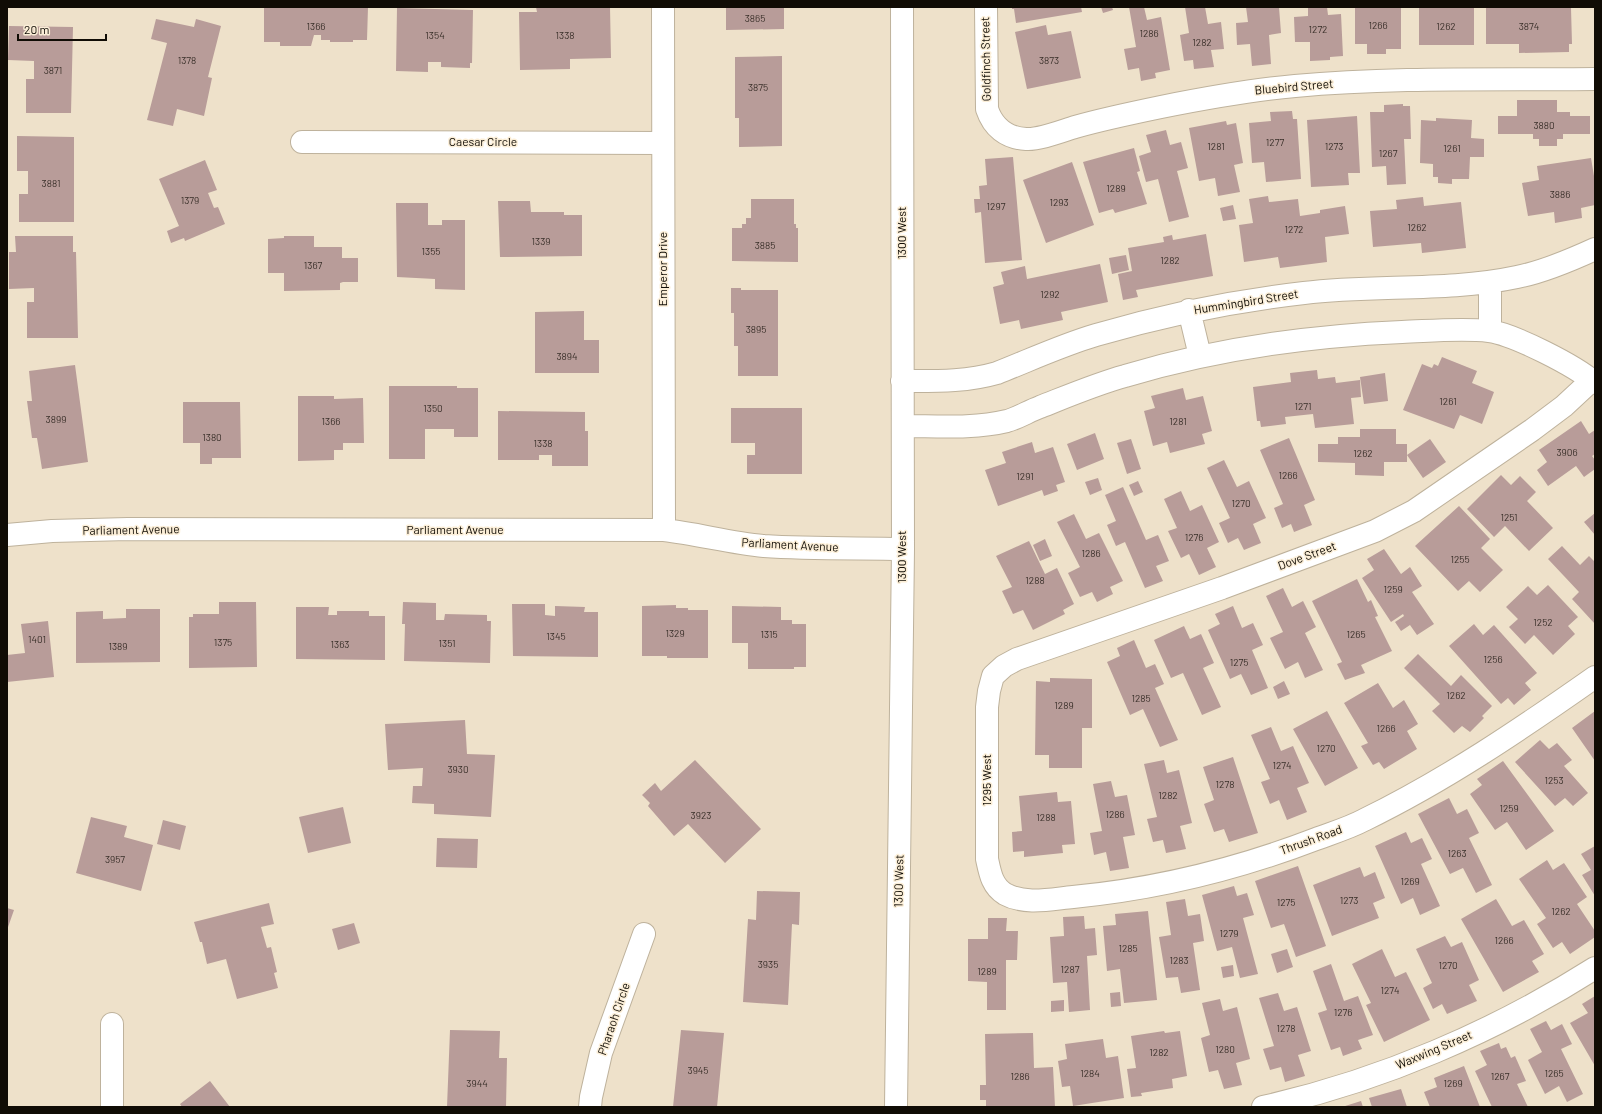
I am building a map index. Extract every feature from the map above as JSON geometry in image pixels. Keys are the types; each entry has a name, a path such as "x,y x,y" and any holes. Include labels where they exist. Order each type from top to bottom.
{"street":[{"name":"Emperor Drive","path":"663,7 664,530"},
{"name":"1300 West","path":"896,1107 903,549 902,7"},
{"name":"Goldfinch Street","path":"986,7 987,109 992,122 1000,131"},
{"name":"Bluebird Street","path":"1000,131 1014,137 1027,140 1150,109 1223,95 1297,86 1406,81 1595,79"},
{"name":"Caesar Circle","path":"302,142 663,143"},
{"name":"Hummingbird Street","path":"902,381 965,380 982,377 998,373 1094,336 1189,310 1305,293 1361,288 1454,286 1490,282 1532,273 1595,249"},
{"path":"1490,282 1490,331"},
{"path":"1189,310 1200,356"},
{"path":"903,426 990,424 1009,420 1123,376 1200,356 1318,337 1449,330 1490,331 1532,346 1593,381"},
{"name":"Dove Street","path":"993,676 1004,666 1017,659 1222,588 1375,531 1414,511 1532,430 1564,406 1593,381"},
{"name":"Parliament Avenue","path":"7,535 52,531 128,529 664,530 693,533 730,542 765,546 903,549"},
{"name":"1295 West","path":"993,676 987,707 987,859 994,885"},
{"name":"Thrush Road","path":"994,885 1004,893 1018,899 1041,900 1120,892 1207,874 1292,848 1363,821 1428,787 1510,736 1595,677"},
{"name":"Pharaoh Circle","path":"590,1107 601,1053 644,934"},
{"name":"Waxwing Street","path":"1263,1107 1357,1082 1433,1053 1506,1018 1568,985 1595,968"},
{"path":"112,1024 112,1107"}],"building":[{"path":"264,7 368,7 367,40 353,40 353,42 330,42 330,40 321,40 321,35 314,35 311,46 280,46 280,42 264,42"},
{"path":"536,7 610,7 611,58 570,59 570,69 520,70 519,12 537,12"},
{"path":"726,7 784,7 784,29 726,30"},
{"path":"1012,7 1081,7 1082,12 1016,23 1014,9 1012,9"},
{"path":"1101,7 1112,7 1113,10 1103,13"},
{"path":"1129,7 1144,7 1147,20 1161,17 1170,70 1155,73 1156,78 1141,81 1139,68 1128,70 1124,49 1136,47"},
{"path":"1185,7 1205,7 1208,24 1221,22 1224,49 1211,50 1214,67 1194,69 1193,60 1184,61 1180,35 1189,33"},
{"path":"1246,7 1279,7 1281,33 1269,35 1271,64 1252,66 1250,44 1237,45 1236,23 1248,22"},
{"path":"1308,7 1327,7 1328,15 1341,14 1343,56 1330,57 1330,60 1310,61 1310,42 1295,42 1294,17 1308,16"},
{"path":"1355,7 1401,7 1401,49 1386,49 1386,54 1367,54 1367,44 1355,44"},
{"path":"1419,7 1474,7 1474,45 1419,45"},
{"path":"397,8 473,10 472,63 470,63 470,68 441,67 441,62 428,62 428,72 396,71"},
{"path":"1486,8 1571,8 1572,44 1569,44 1569,52 1519,53 1519,44 1486,44"},
{"path":"156,19 194,27 196,19 221,26 208,77 212,78 204,116 177,109 173,126 147,120 167,43 151,39"},
{"path":"1046,25 1048,35 1071,31 1081,78 1027,89 1015,32"},
{"path":"9,26 73,27 71,113 26,113 26,79 34,79 34,61 8,60"},
{"path":"782,56 782,146 739,147 739,118 735,118 735,57"},
{"path":"1517,100 1557,100 1557,112 1570,112 1570,116 1590,116 1590,134 1563,134 1563,139 1557,139 1557,146 1539,146 1539,139 1533,139 1533,134 1498,134 1498,116 1517,116"},
{"path":"1403,104 1403,106 1410,106 1411,139 1404,139 1406,184 1387,185 1386,166 1372,167 1370,112 1384,112 1384,105"},
{"path":"1292,111 1293,119 1297,119 1301,179 1266,182 1264,162 1252,163 1249,123 1271,121 1270,112"},
{"path":"1357,116 1360,173 1348,173 1349,185 1311,187 1307,120"},
{"path":"1436,118 1472,120 1471,138 1484,139 1484,157 1470,157 1469,179 1452,179 1452,184 1438,183 1438,177 1433,177 1433,164 1420,163 1421,120 1436,121"},
{"path":"1226,121 1227,125 1236,123 1243,163 1234,165 1240,192 1218,196 1215,178 1199,181 1189,128"},
{"path":"1166,130 1170,145 1181,142 1188,168 1177,171 1189,217 1169,222 1158,179 1146,182 1139,156 1151,152 1146,135"},
{"path":"17,136 74,137 74,222 19,222 19,194 28,194 28,171 17,171"},
{"path":"1134,148 1140,171 1137,172 1147,204 1115,213 1113,209 1099,213 1083,162"},
{"path":"1013,157 1022,260 985,263 981,212 975,213 974,199 980,199 979,186 987,185 985,159"},
{"path":"1591,158 1595,182 1595,205 1581,208 1582,218 1555,223 1554,212 1528,216 1522,183 1539,180 1537,166"},
{"path":"205,160 217,190 208,193 214,208 218,207 225,224 185,241 184,238 171,243 167,231 179,226 159,179"},
{"path":"1072,162 1094,225 1046,243 1023,180"},
{"path":"1268,196 1269,202 1298,199 1300,216 1320,213 1320,210 1345,206 1349,234 1325,237 1327,262 1280,268 1278,257 1244,262 1239,225 1253,223 1249,199"},
{"path":"1423,197 1424,206 1461,202 1466,248 1422,253 1421,243 1373,247 1370,211 1397,209 1396,200"},
{"path":"751,199 794,199 794,224 796,224 796,228 798,228 798,262 732,261 732,228 742,228 742,224 746,224 746,218 751,218"},
{"path":"498,201 530,201 531,212 564,212 564,215 582,215 582,256 500,257"},
{"path":"396,203 428,203 428,225 442,225 442,220 465,220 465,290 435,289 435,279 397,277"},
{"path":"1233,205 1236,219 1223,221 1220,208"},
{"path":"1206,234 1213,276 1136,290 1138,297 1123,300 1118,274 1132,271 1128,248 1164,242 1163,237 1172,235 1173,240"},
{"path":"15,236 73,236 73,252 76,252 78,338 27,338 27,302 34,302 34,288 9,289 9,252 16,252"},
{"path":"284,236 314,236 314,247 342,247 342,258 358,258 358,282 340,283 340,290 284,291 284,273 268,273 268,239 284,238"},
{"path":"1126,255 1129,270 1112,274 1109,258"},
{"path":"1100,264 1108,302 1061,312 1063,320 1021,329 1019,320 1000,324 993,287 1004,284 1001,272 1025,266 1027,279"},
{"path":"731,288 741,288 741,290 778,290 778,376 738,376 738,346 734,346 734,313 731,313"},
{"path":"584,311 584,340 599,340 599,373 535,373 535,312"},
{"path":"1442,357 1477,371 1472,383 1494,392 1482,424 1460,415 1454,429 1403,410 1422,364 1432,368 1434,364 1438,366"},
{"path":"75,365 88,462 42,469 37,438 32,438 27,401 32,401 29,371"},
{"path":"1317,370 1318,379 1335,377 1336,383 1360,380 1361,397 1351,398 1354,424 1315,428 1313,414 1285,417 1286,424 1261,427 1260,421 1257,421 1253,387 1291,382 1290,373"},
{"path":"1385,373 1388,401 1364,404 1360,377"},
{"path":"389,386 457,386 457,388 478,388 478,437 454,437 454,429 425,429 425,459 389,459"},
{"path":"1183,388 1186,400 1203,396 1212,431 1202,434 1205,444 1170,453 1167,442 1153,446 1144,411 1155,408 1151,396"},
{"path":"298,396 334,396 334,399 363,398 364,443 343,443 343,450 334,450 334,460 298,461"},
{"path":"183,402 240,402 241,458 212,458 212,464 200,464 200,443 183,443"},
{"path":"731,408 802,408 802,474 747,474 747,455 755,455 755,443 731,443"},
{"path":"498,411 585,412 585,431 588,431 588,466 552,466 552,455 539,455 539,460 498,460"},
{"path":"1581,421 1589,434 1595,430 1595,454 1592,456 1595,460 1595,469 1584,477 1576,466 1548,486 1537,470 1547,462 1539,450"},
{"path":"1360,429 1396,429 1396,444 1407,444 1407,462 1384,462 1384,476 1355,475 1355,463 1318,462 1318,444 1338,444 1338,437 1360,437"},
{"path":"1095,433 1104,459 1077,470 1067,444"},
{"path":"1289,438 1315,500 1304,505 1312,525 1294,532 1291,524 1282,528 1274,508 1283,504 1260,450"},
{"path":"1131,439 1141,469 1127,474 1117,443"},
{"path":"1430,439 1446,462 1423,478 1407,455"},
{"path":"1032,442 1035,453 1053,447 1065,482 1056,485 1058,491 1044,496 1042,490 998,506 985,470 1006,463 1002,452"},
{"path":"1224,460 1237,487 1249,481 1266,518 1253,524 1261,543 1244,550 1238,538 1228,543 1219,523 1230,518 1207,468"},
{"path":"1501,475 1511,485 1520,476 1536,492 1527,501 1553,528 1529,551 1505,526 1494,537 1467,509"},
{"path":"1098,478 1102,490 1090,495 1085,482"},
{"path":"1138,481 1143,492 1134,496 1129,485"},
{"path":"1123,487 1146,540 1158,535 1169,561 1156,566 1163,581 1145,588 1125,542 1116,546 1107,525 1116,521 1105,495"},
{"path":"1181,491 1190,511 1202,505 1219,542 1207,548 1216,567 1199,575 1189,554 1181,558 1168,531 1177,528 1164,499"},
{"path":"1459,506 1490,539 1481,548 1503,570 1480,592 1469,581 1458,591 1415,546"},
{"path":"1595,513 1595,535 1584,522"},
{"path":"1074,514 1086,539 1099,533 1123,581 1110,587 1113,594 1097,602 1092,592 1080,597 1068,573 1080,567 1057,522"},
{"path":"1045,539 1052,556 1040,561 1033,545"},
{"path":"1029,541 1045,574 1057,568 1074,604 1063,610 1065,614 1033,630 1023,610 1013,614 1002,591 1012,587 996,556"},
{"path":"1562,546 1580,565 1589,556 1595,562 1595,624 1572,599 1579,592 1548,559"},
{"path":"1384,549 1401,574 1410,567 1422,586 1412,592 1434,624 1417,635 1410,625 1401,631 1395,622 1404,616 1403,614 1391,622 1362,578 1374,570 1367,559"},
{"path":"1357,579 1368,602 1371,600 1378,616 1375,617 1392,651 1361,665 1365,673 1345,680 1337,664 1342,662 1312,601"},
{"path":"1548,585 1578,617 1568,626 1575,634 1553,655 1534,635 1525,644 1509,627 1518,619 1506,607 1528,586 1537,595"},
{"path":"1283,588 1292,607 1303,601 1316,627 1305,633 1323,670 1305,678 1298,662 1285,669 1270,638 1283,632 1266,596"},
{"path":"219,602 256,602 257,667 189,668 189,617 193,617 193,614 219,614"},
{"path":"403,602 436,603 436,620 444,620 445,614 487,615 487,621 491,621 490,663 404,661 405,624 402,624"},
{"path":"512,604 545,604 545,615 555,616 555,606 585,607 584,612 598,612 598,657 513,656"},
{"path":"676,605 676,608 688,608 688,610 708,610 708,658 667,658 667,656 642,656 642,606"},
{"path":"732,606 781,607 781,620 792,620 792,624 806,624 806,667 794,667 794,669 748,669 748,643 732,643"},
{"path":"1233,606 1242,628 1253,623 1263,645 1252,650 1268,688 1251,695 1241,674 1230,679 1208,630 1220,624 1215,614"},
{"path":"296,607 329,607 328,615 337,615 337,611 369,611 369,616 385,616 385,660 296,659"},
{"path":"126,609 160,609 160,662 76,663 76,612 103,611 103,619 126,618"},
{"path":"48,621 54,677 7,682 7,655 25,653 21,624"},
{"path":"1474,624 1483,635 1494,625 1537,673 1525,683 1531,690 1514,705 1508,698 1501,704 1449,646"},
{"path":"1184,626 1190,639 1201,634 1214,663 1203,668 1221,707 1202,715 1183,673 1171,678 1154,640"},
{"path":"1134,640 1146,668 1155,664 1164,684 1155,688 1178,740 1160,747 1143,709 1130,715 1107,662 1120,656 1117,648"},
{"path":"1418,654 1451,686 1461,675 1492,706 1482,716 1484,718 1470,732 1462,726 1454,733 1432,711 1440,704 1404,668"},
{"path":"1050,678 1092,679 1092,728 1082,728 1082,768 1049,768 1049,755 1035,755 1036,681 1050,682"},
{"path":"1284,681 1290,694 1278,699 1273,687"},
{"path":"1378,683 1393,708 1404,700 1418,724 1407,731 1417,749 1384,769 1379,762 1373,765 1361,746 1368,743 1344,703"},
{"path":"1327,711 1358,768 1325,786 1293,729"},
{"path":"1595,711 1595,761 1572,728"},
{"path":"465,720 467,754 495,755 491,817 434,814 434,804 412,803 413,786 422,786 423,768 388,770 385,724"},
{"path":"1271,727 1281,751 1293,746 1309,783 1297,788 1307,812 1287,820 1279,800 1270,804 1261,782 1270,779 1251,735"},
{"path":"1540,740 1549,749 1557,743 1572,760 1564,766 1588,793 1573,806 1565,798 1555,806 1515,762"},
{"path":"1233,757 1258,833 1229,842 1224,829 1214,832 1204,804 1214,800 1203,767"},
{"path":"695,760 761,829 725,863 688,824 674,836 648,806 650,803 642,795 655,783 661,791"},
{"path":"1164,760 1167,773 1179,770 1192,823 1180,826 1186,849 1166,853 1163,840 1153,842 1147,819 1157,817 1144,764"},
{"path":"1503,761 1554,831 1526,850 1507,822 1495,830 1470,794 1482,785 1477,779"},
{"path":"1111,781 1115,797 1127,795 1135,835 1123,837 1129,868 1110,871 1106,852 1094,855 1090,833 1102,831 1093,784"},
{"path":"1057,792 1058,802 1071,801 1075,844 1062,845 1063,853 1024,857 1024,851 1013,852 1012,832 1022,831 1019,796"},
{"path":"1449,798 1457,814 1467,809 1479,833 1469,838 1492,885 1476,893 1463,868 1450,874 1418,814"},
{"path":"343,807 351,843 308,853 299,817"},
{"path":"91,817 127,826 124,837 153,845 141,891 76,873"},
{"path":"163,820 186,826 180,850 157,844"},
{"path":"1406,832 1411,843 1422,838 1432,859 1421,864 1440,906 1420,915 1413,898 1401,904 1375,846"},
{"path":"437,838 478,839 477,868 436,867"},
{"path":"1595,846 1595,896 1582,875 1591,870 1581,854"},
{"path":"1547,860 1553,870 1564,863 1587,897 1577,904 1595,931 1595,937 1570,954 1562,942 1553,948 1537,924 1546,918 1519,879"},
{"path":"1298,866 1326,946 1296,957 1284,924 1271,928 1255,881"},
{"path":"1360,867 1364,877 1375,872 1385,898 1373,903 1379,918 1332,936 1313,885"},
{"path":"1234,886 1237,896 1247,893 1254,915 1243,918 1258,974 1240,978 1232,947 1217,951 1202,895"},
{"path":"757,891 800,892 799,925 792,924 788,1005 743,1002 748,919 756,920"},
{"path":"1185,899 1188,916 1200,914 1204,941 1193,943 1200,990 1181,993 1178,977 1166,978 1159,937 1171,935 1166,902"},
{"path":"1496,899 1512,926 1524,920 1544,954 1532,961 1539,972 1503,992 1461,919"},
{"path":"269,903 274,924 261,927 267,948 271,947 277,972 274,973 278,988 237,999 226,959 207,964 202,942 200,942 194,922"},
{"path":"7,908 14,910 7,930"},
{"path":"1148,911 1157,1000 1124,1003 1120,969 1107,971 1103,926 1116,925 1115,914"},
{"path":"1084,916 1085,929 1095,928 1097,955 1087,956 1090,1010 1069,1012 1067,982 1053,983 1050,937 1064,936 1063,917"},
{"path":"988,918 1007,918 1006,931 1018,931 1017,960 1006,960 1006,1010 987,1010 987,982 968,981 968,939 988,939"},
{"path":"354,923 360,943 338,950 332,929"},
{"path":"1445,936 1451,947 1462,942 1479,980 1469,985 1477,1001 1447,1014 1442,1004 1433,1009 1423,988 1432,983 1416,949"},
{"path":"1287,949 1293,967 1277,973 1271,954"},
{"path":"1382,949 1395,977 1406,972 1430,1020 1384,1042 1366,1005 1371,1003 1352,964"},
{"path":"1331,964 1344,1001 1358,996 1373,1035 1358,1040 1362,1049 1343,1056 1340,1047 1331,1050 1318,1013 1327,1010 1313,971"},
{"path":"1233,965 1234,976 1223,978 1221,967"},
{"path":"1120,992 1121,1006 1111,1007 1110,993"},
{"path":"1278,993 1284,1011 1297,1007 1311,1051 1298,1055 1305,1076 1285,1082 1281,1067 1270,1070 1263,1049 1274,1046 1259,998"},
{"path":"1595,996 1595,1066 1570,1023 1588,1013 1582,1004"},
{"path":"1220,999 1223,1011 1237,1007 1250,1059 1236,1063 1242,1085 1224,1089 1218,1070 1209,1072 1201,1038 1210,1035 1202,1003"},
{"path":"1064,1000 1064,1011 1051,1012 1051,1001"},
{"path":"1546,1021 1551,1030 1562,1024 1572,1044 1561,1049 1583,1094 1567,1102 1559,1086 1545,1094 1528,1060 1542,1052 1530,1029"},
{"path":"450,1030 500,1031 499,1058 507,1058 506,1107 447,1107"},
{"path":"681,1030 724,1033 717,1107 673,1107"},
{"path":"1164,1031 1165,1033 1180,1031 1187,1076 1172,1079 1173,1088 1141,1093 1142,1096 1131,1097 1127,1069 1136,1068 1131,1036"},
{"path":"1033,1033 1034,1068 1053,1067 1055,1107 986,1107 986,1100 980,1100 980,1085 986,1085 985,1034"},
{"path":"1103,1039 1106,1058 1118,1056 1124,1098 1073,1106 1070,1086 1062,1087 1058,1061 1067,1059 1065,1044"},
{"path":"1499,1043 1501,1049 1506,1047 1511,1058 1515,1056 1526,1081 1517,1084 1528,1107 1492,1107 1475,1071 1487,1065 1480,1051"},
{"path":"1464,1066 1480,1107 1430,1107 1424,1092 1437,1087 1434,1078"},
{"path":"210,1081 230,1107 182,1107 180,1104"},
{"path":"1401,1089 1407,1107 1372,1107 1369,1098"},
{"path":"1361,1101 1363,1107 1342,1107"}]}
